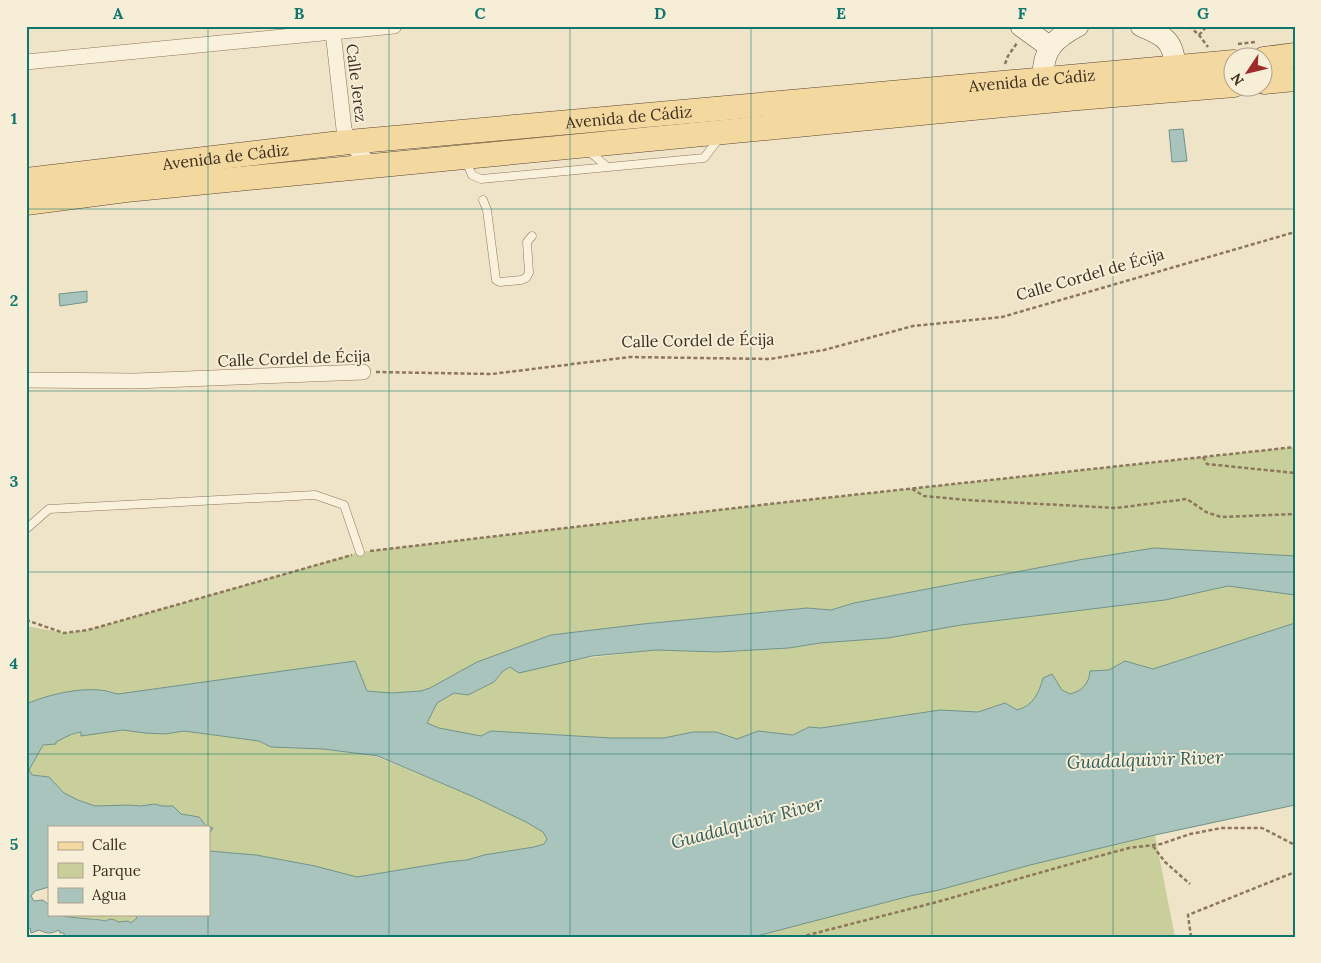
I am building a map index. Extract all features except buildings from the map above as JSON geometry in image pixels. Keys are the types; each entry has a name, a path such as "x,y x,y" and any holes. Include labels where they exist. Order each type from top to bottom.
{"main road":[{"path":"1021,26 1050,47"},
{"path":"1045,91 1044,58 1050,47 1063,34 1078,26"},
{"path":"1078,98 1104,86 1164,80 1172,74 1175,67 1175,57 1170,32 1157,32 1141,26"},
{"path":"1274,52 1295,55"},
{"name":"Avenida de Cádiz","path":"26,203 126,190 724,133 1045,91 1175,67 1224,56"},
{"path":"1274,81 1295,79"},
{"name":"Avenida de Cádiz","path":"26,180 349,142 1045,91 1078,98 1224,86"},
{"path":"26,209 75,197"}],"street":[{"path":"26,62 334,29 394,26"},
{"name":"Calle Jerez","path":"334,29 344,129 349,142 372,166"},
{"name":"Calle Cordel de Écija","path":"26,380 134,381 363,372"}],"lane":[{"path":"464,157 472,175 481,179 704,158 724,133"},
{"path":"578,147 596,157 607,167"},
{"path":"483,200 487,210 496,280 500,282 526,278 529,273 527,242 532,236"},
{"path":"26,529 48,509 315,495 344,505 360,552"}],"path":[{"path":"1189,26 1208,47"},
{"path":"1199,35 1207,26"},
{"name":"Calle Cordel de Écija","path":"363,372 492,374 630,357 770,359 824,350 913,326 1002,317 1295,232"},
{"path":"26,620 64,633 88,630 360,552 911,488 1295,447"},
{"path":"1204,457 1208,464 1295,473"},
{"path":"911,488 924,496 967,500 1116,508 1187,499 1206,512 1222,517 1295,514"},
{"path":"800,937 936,902 1129,848 1161,844 1190,834 1222,828 1262,828 1295,845"},
{"path":"1153,845 1165,862 1190,884"},
{"path":"1192,937 1188,915 1295,872"}],"green space":[{"path":"1295,447 1295,556 1154,548 1079,560 854,603 831,610 807,608 551,635 477,662 421,691 391,693 367,691 355,661 118,694 94,691 71,692 26,704 26,626 64,633 88,630 360,552 769,504"},
{"path":"1228,586 1295,595 1295,623 1153,669 1125,661 1109,670 1090,671 1084,686 1070,694 1062,690 1052,674 1043,678 1035,698 1023,708 1017,710 1005,703 978,712 940,710 821,728 809,727 793,735 758,731 737,739 716,732 693,732 664,738 611,738 491,731 481,736 439,728 427,723 436,703 454,693 468,695 494,682 503,671 510,667 656,650 718,652 789,648 820,643 888,638 961,625 1165,600"},
{"path":"123,730 165,734 184,731 259,741 271,747 323,749 378,757 474,797 526,822 543,832 547,838 544,844 534,847 484,855 467,860 357,877 256,855 210,851 210,832 213,828 206,826 199,817 181,814 173,806 155,804 95,806 64,793 49,777 32,775 29,770 43,745 56,742 65,736 82,732 82,735"},
{"path":"1155,835 1175,937 753,937 1030,865"},
{"path":"136,916 137,918 131,923 128,921 118,922 92,918 62,917"}],"water":[{"path":"1183,129 1187,161 1172,162 1169,130"},
{"path":"87,291 87,302 60,306 59,294"},
{"name":"Guadalquivir River","path":"1154,548 1295,556 1295,595 1228,586 1165,600 961,625 888,638 820,643 789,648 718,652 656,650 592,656 519,673 510,667 503,671 494,682 468,695 454,693 437,703 427,723 439,728 481,736 491,731 611,738 664,738 693,732 716,732 737,739 758,731 793,735 809,727 821,728 940,710 978,712 1005,703 1017,710 1031,702 1040,689 1043,678 1052,674 1062,690 1070,694 1084,686 1090,671 1109,670 1125,661 1153,669 1295,623 1295,805 1155,835 1030,865 753,937 64,937 64,933 60,933 59,930 49,933 39,930 31,933 30,928 26,929 26,704 71,691 101,690 118,694 355,661 367,691 391,693 421,691 477,662 551,635 807,608 831,610 854,603 1079,560","holes":["123,730 165,734 184,731 259,741 271,747 323,749 378,756 474,797 526,822 543,832 547,839 544,844 534,847 484,855 467,860 357,877 315,866 256,855 210,851 210,916 136,916 137,918 131,923 110,919 106,921 48,916 48,904 43,900 34,901 31,896 35,891 48,887 48,826 206,826 199,817 181,814 173,806 155,804 95,806 78,800 64,793 49,777 32,775 29,770 43,745 56,744 56,742 74,733 81,732 81,736"]}]}
